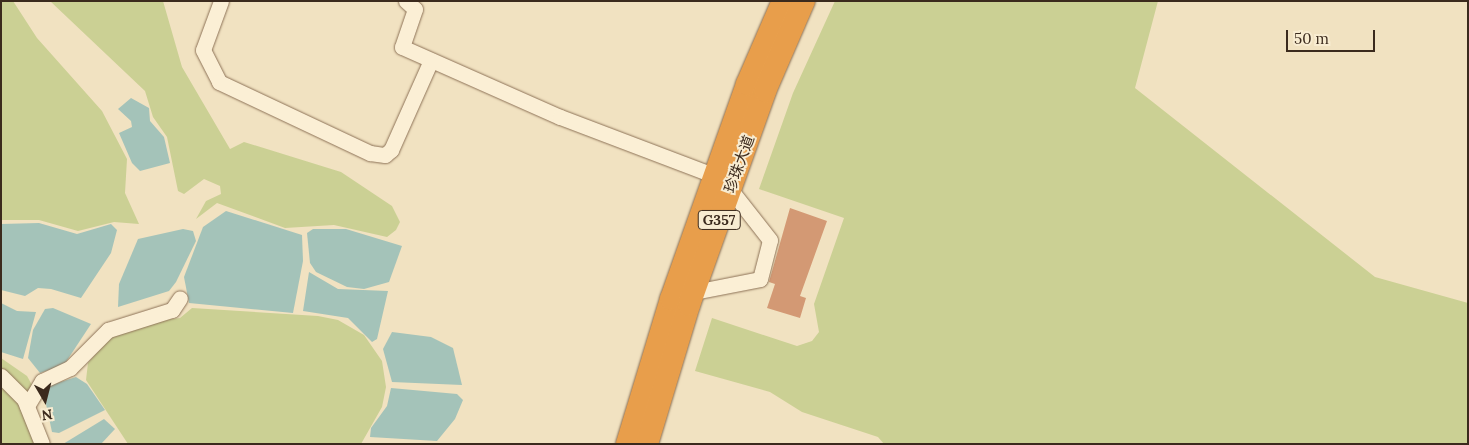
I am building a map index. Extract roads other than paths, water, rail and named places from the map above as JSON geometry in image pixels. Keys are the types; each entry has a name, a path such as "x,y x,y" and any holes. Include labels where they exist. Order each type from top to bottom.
{"highway":[{"name":"珍珠大道","path":"627,444 722,182 783,1"},
{"name":"珍珠大道","path":"647,444 694,292 722,182 765,91 804,1"}],"street":[{"path":"221,1 203,50 218,82 370,153 385,154 392,150 431,60"},
{"path":"406,1 415,9 402,47 560,117 722,182 770,240 760,279 694,292"},
{"path":"27,406 42,381 70,368 108,330 172,310 180,298"},
{"path":"1,376 12,382 27,406 42,444"}],"water":[{"path":"131,98 149,108 150,121 164,137 170,163 140,171 132,163 119,133 132,127 131,121 118,109"},
{"path":"226,211 302,235 303,261 293,313 189,303 184,277 203,227"},
{"path":"39,223 77,234 111,224 117,230 111,253 81,298 51,289 38,288 25,296 1,290 1,224"},
{"path":"183,229 193,231 196,241 176,282 169,291 118,307 119,284 138,239"},
{"path":"313,229 346,229 402,246 389,282 364,289 347,287 316,272 310,263 307,233"},
{"path":"309,272 338,289 388,291 377,339 372,342 348,318 303,311"},
{"path":"1,303 17,311 36,312 23,359 1,352"},
{"path":"53,308 91,324 64,365 40,373 28,358 33,330 45,309"},
{"path":"392,332 431,337 453,348 462,385 392,382 383,349"},
{"path":"76,377 87,384 105,410 59,433 52,432 46,404 48,386"},
{"path":"391,388 457,394 463,400 455,419 437,441 370,437 371,428 387,406"},
{"path":"104,419 115,429 101,444 63,444"}]}
